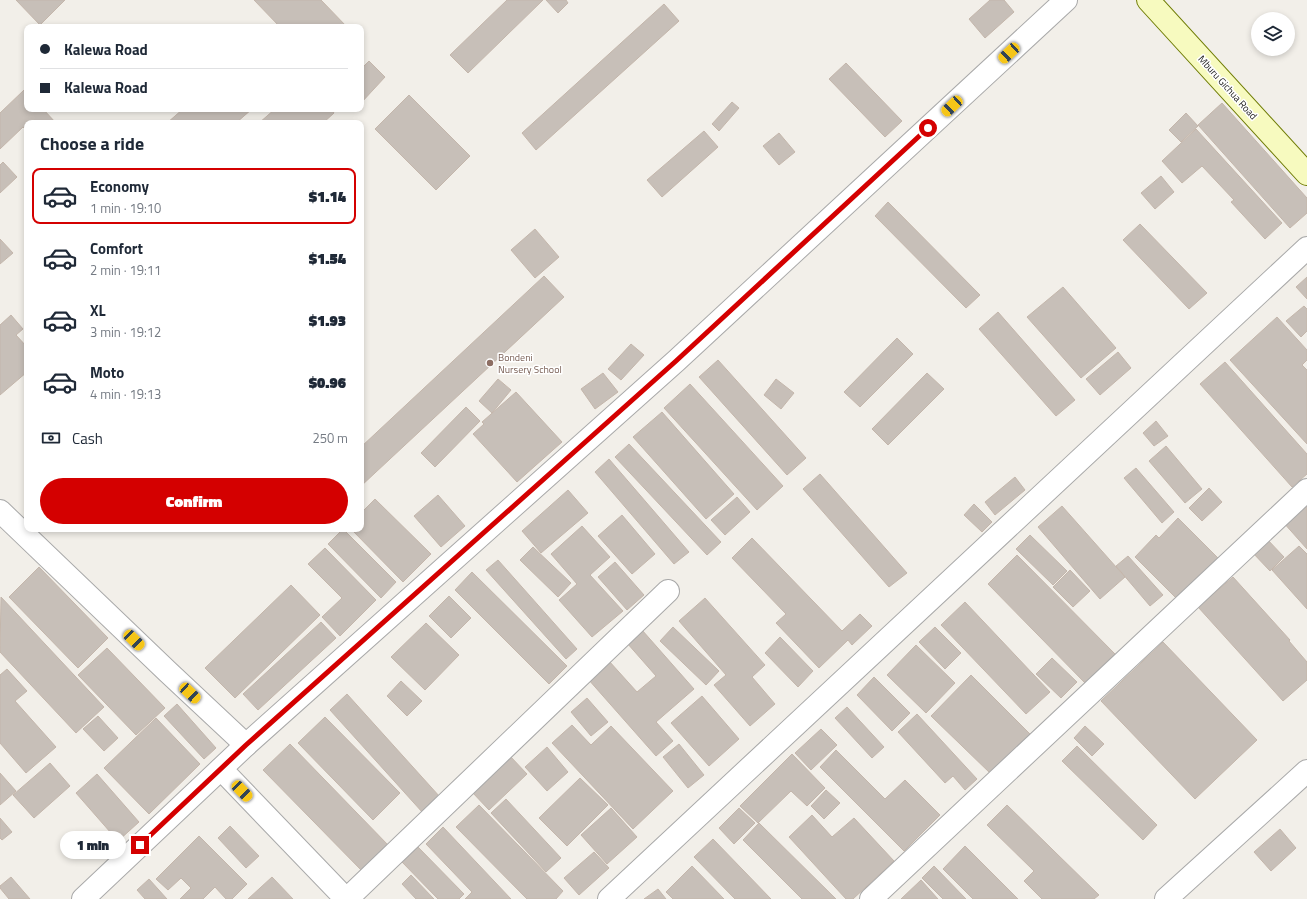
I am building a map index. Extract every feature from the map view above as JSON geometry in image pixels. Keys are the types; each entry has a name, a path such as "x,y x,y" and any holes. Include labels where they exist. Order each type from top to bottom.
{"street":[{"path":"83,899 246,745 676,361 1066,0"},
{"name":"Mburu Gichua Road","path":"1148,0 1307,174"},
{"path":"609,899 1307,248"},
{"path":"871,899 1307,490"},
{"path":"0,511 162,667 246,745"},
{"path":"221,769 346,899 668,591"},
{"path":"1166,899 1307,771"}],"building":[{"path":"16,0 65,0 41,24 39,24"},
{"path":"254,0 321,0 344,24 277,24"},
{"path":"507,0 543,0 468,73 450,55"},
{"path":"546,0 566,0 568,3 558,13"},
{"path":"990,0 1004,0 1014,12 985,38 969,19"},
{"path":"664,4 679,21 536,150 522,133"},
{"path":"369,61 385,77 364,100 364,66"},
{"path":"846,63 902,121 885,137 829,79"},
{"path":"24,90 24,112 46,112 53,120 24,120 24,128 23,127 0,149 0,113"},
{"path":"409,95 470,156 436,190 375,129"},
{"path":"732,102 739,108 719,131 712,124"},
{"path":"1222,103 1307,198 1307,213 1290,228 1198,125"},
{"path":"180,112 249,112 239,120 170,120"},
{"path":"272,112 334,113 326,120 262,120"},
{"path":"1186,113 1198,126 1181,142 1169,130"},
{"path":"1196,129 1282,223 1265,239 1231,202 1234,200 1202,166 1182,183 1162,161"},
{"path":"704,131 718,147 662,197 647,180"},
{"path":"779,133 795,152 779,165 763,146"},
{"path":"3,162 17,177 0,193 0,165"},
{"path":"1161,176 1174,192 1155,209 1141,193"},
{"path":"888,202 980,295 966,308 875,216"},
{"path":"1140,224 1207,293 1189,309 1123,240"},
{"path":"535,229 559,257 535,278 511,250"},
{"path":"0,239 13,253 0,264"},
{"path":"544,276 564,297 364,483 364,444"},
{"path":"1307,277 1307,299 1296,287"},
{"path":"1063,287 1116,348 1081,378 1027,317"},
{"path":"1304,306 1307,309 1307,331 1301,337 1286,321"},
{"path":"998,312 1075,400 1056,416 979,329"},
{"path":"11,315 23,329 16,335 24,344 24,375 0,395 0,325"},
{"path":"1277,317 1307,350 1307,360 1302,365 1307,370 1307,444 1230,360"},
{"path":"897,338 913,354 860,407 844,392"},
{"path":"631,344 644,355 621,380 608,369"},
{"path":"1118,352 1131,368 1100,395 1086,379"},
{"path":"718,360 806,458 787,475 699,377"},
{"path":"1225,362 1307,454 1307,474 1292,487 1200,384"},
{"path":"603,373 618,392 595,409 581,389"},
{"path":"927,373 944,389 888,445 872,429"},
{"path":"498,379 511,390 492,413 479,401"},
{"path":"776,379 794,393 781,409 764,395"},
{"path":"690,384 783,486 757,510 664,408"},
{"path":"516,392 562,442 517,482 473,434 484,424 482,422"},
{"path":"466,407 480,421 435,467 421,453"},
{"path":"662,412 734,494 706,519 633,437"},
{"path":"1156,421 1168,436 1154,446 1143,433"},
{"path":"629,444 721,542 707,555 615,457"},
{"path":"1166,446 1202,489 1185,503 1149,461"},
{"path":"609,459 689,552 674,564 595,472"},
{"path":"1136,468 1174,512 1162,523 1124,478"},
{"path":"820,474 907,573 889,587 803,489"},
{"path":"1015,477 1025,490 995,515 985,502"},
{"path":"1209,488 1222,502 1202,521 1189,508"},
{"path":"568,490 588,513 541,553 522,531"},
{"path":"438,495 465,526 441,547 414,516"},
{"path":"737,497 750,512 725,535 711,520"},
{"path":"375,499 431,554 403,582 354,532 364,532 364,510"},
{"path":"1307,500 1307,549 1283,522"},
{"path":"974,504 992,522 982,532 964,515"},
{"path":"1062,506 1125,577 1100,599 1038,527"},
{"path":"622,515 655,554 632,574 598,536"},
{"path":"1178,518 1219,559 1178,600 1135,557 1156,535 1159,538"},
{"path":"582,526 610,557 590,575 623,611 592,637 559,600 577,584 551,554"},
{"path":"340,532 346,532 396,582 381,598 328,544"},
{"path":"1030,535 1067,571 1053,585 1016,549"},
{"path":"752,538 842,631 860,614 872,626 852,645 848,640 819,668 776,623 786,614 732,558"},
{"path":"1266,538 1284,557 1270,571 1252,552"},
{"path":"1299,546 1307,554 1307,609 1272,570"},
{"path":"533,547 571,583 558,597 520,560"},
{"path":"325,548 376,600 340,636 322,617 342,598 308,564"},
{"path":"1017,555 1115,654 1085,683 988,584"},
{"path":"1128,556 1163,595 1150,606 1116,566"},
{"path":"498,560 577,649 566,659 486,570"},
{"path":"615,562 644,595 627,610 598,577"},
{"path":"39,567 108,638 78,668 9,597"},
{"path":"1070,570 1090,591 1073,607 1053,587"},
{"path":"472,572 567,666 549,684 455,590"},
{"path":"1233,577 1290,640 1289,641 1307,662 1307,680 1283,701 1198,607"},
{"path":"291,585 320,615 235,698 205,668"},
{"path":"449,596 471,618 451,638 429,616"},
{"path":"1,597 104,707 76,733 0,652"},
{"path":"705,598 765,665 752,677 775,704 750,726 714,685 726,675 679,621"},
{"path":"965,602 1050,692 1026,714 941,625"},
{"path":"321,622 336,638 258,710 243,694"},
{"path":"426,623 459,655 425,690 391,657"},
{"path":"673,627 719,671 706,685 660,641"},
{"path":"935,627 961,653 945,669 919,642"},
{"path":"642,630 694,689 656,722 673,741 656,756 588,679 609,661 637,692 656,676 627,643"},
{"path":"780,637 813,671 798,687 765,653"},
{"path":"1163,642 1257,740 1195,799 1101,701"},
{"path":"916,645 955,683 926,713 887,675"},
{"path":"107,648 165,708 136,735 78,675"},
{"path":"1052,658 1077,682 1061,698 1036,674"},
{"path":"7,669 27,691 15,701 56,747 26,773 0,743 0,675"},
{"path":"971,675 1030,734 991,774 931,716"},
{"path":"874,677 910,713 892,731 857,695"},
{"path":"401,681 422,701 407,716 387,696"},
{"path":"347,694 440,797 423,813 330,710"},
{"path":"702,696 739,739 709,766 671,723"},
{"path":"587,698 608,722 591,736 571,712"},
{"path":"177,704 216,748 204,759 164,716"},
{"path":"847,707 884,747 872,758 835,718"},
{"path":"917,714 977,779 965,790 953,776 945,783 898,732"},
{"path":"98,716 118,738 104,751 83,729"},
{"path":"325,717 400,793 373,820 298,743"},
{"path":"156,718 200,764 149,814 104,768"},
{"path":"572,725 591,745 611,726 673,791 633,829 552,743"},
{"path":"1085,726 1104,744 1092,756 1074,738"},
{"path":"821,729 837,745 811,770 795,753"},
{"path":"290,744 389,846 363,872 263,770"},
{"path":"679,744 704,775 688,788 663,757"},
{"path":"1077,746 1157,825 1143,840 1062,761"},
{"path":"547,747 568,772 547,791 525,767"},
{"path":"836,750 885,799 905,780 940,815 904,851 820,767"},
{"path":"792,754 825,788 807,806 791,791 758,823 740,806"},
{"path":"510,756 527,774 489,810 472,792"},
{"path":"50,763 70,786 34,818 13,795"},
{"path":"0,773 16,791 0,805"},
{"path":"97,774 139,822 118,841 76,793"},
{"path":"580,778 608,805 567,846 539,818"},
{"path":"826,790 840,803 824,819 811,806"},
{"path":"506,799 561,858 546,872 491,813"},
{"path":"479,805 563,891 556,899 527,899 456,827"},
{"path":"1007,805 1099,895 1094,899 1042,899 1024,881 1034,871 987,825"},
{"path":"611,808 637,837 607,864 581,835"},
{"path":"739,808 755,823 734,844 719,828"},
{"path":"812,815 832,837 854,818 894,861 853,899 846,899 789,837"},
{"path":"0,818 12,832 2,840 0,838"},
{"path":"759,823 836,899 802,899 743,840"},
{"path":"230,826 259,856 246,868 218,838"},
{"path":"443,827 511,899 465,899 472,892 426,844"},
{"path":"1280,829 1296,848 1271,871 1254,852"},
{"path":"199,836 247,884 232,899 226,899 215,887 203,899 180,899 191,888 181,878 168,890 156,879"},
{"path":"713,839 771,899 735,899 694,857"},
{"path":"965,846 1018,899 973,899 943,869"},
{"path":"418,847 464,894 459,899 438,899 402,862"},
{"path":"594,852 609,868 579,895 564,878"},
{"path":"692,866 724,899 673,899 666,892"},
{"path":"934,866 966,899 943,899 922,878"},
{"path":"411,875 434,899 416,899 402,884"},
{"path":"11,877 30,899 9,899 0,886"},
{"path":"272,877 293,899 248,899"},
{"path":"149,879 167,899 145,899 137,890"},
{"path":"921,880 938,899 901,899"},
{"path":"658,889 666,899 644,899"}],"place":[{"name":"Bondeni Nursery School","path":"490,363"}],"route":[{"path":"140,845 246,745 676,361 928,128"}]}
